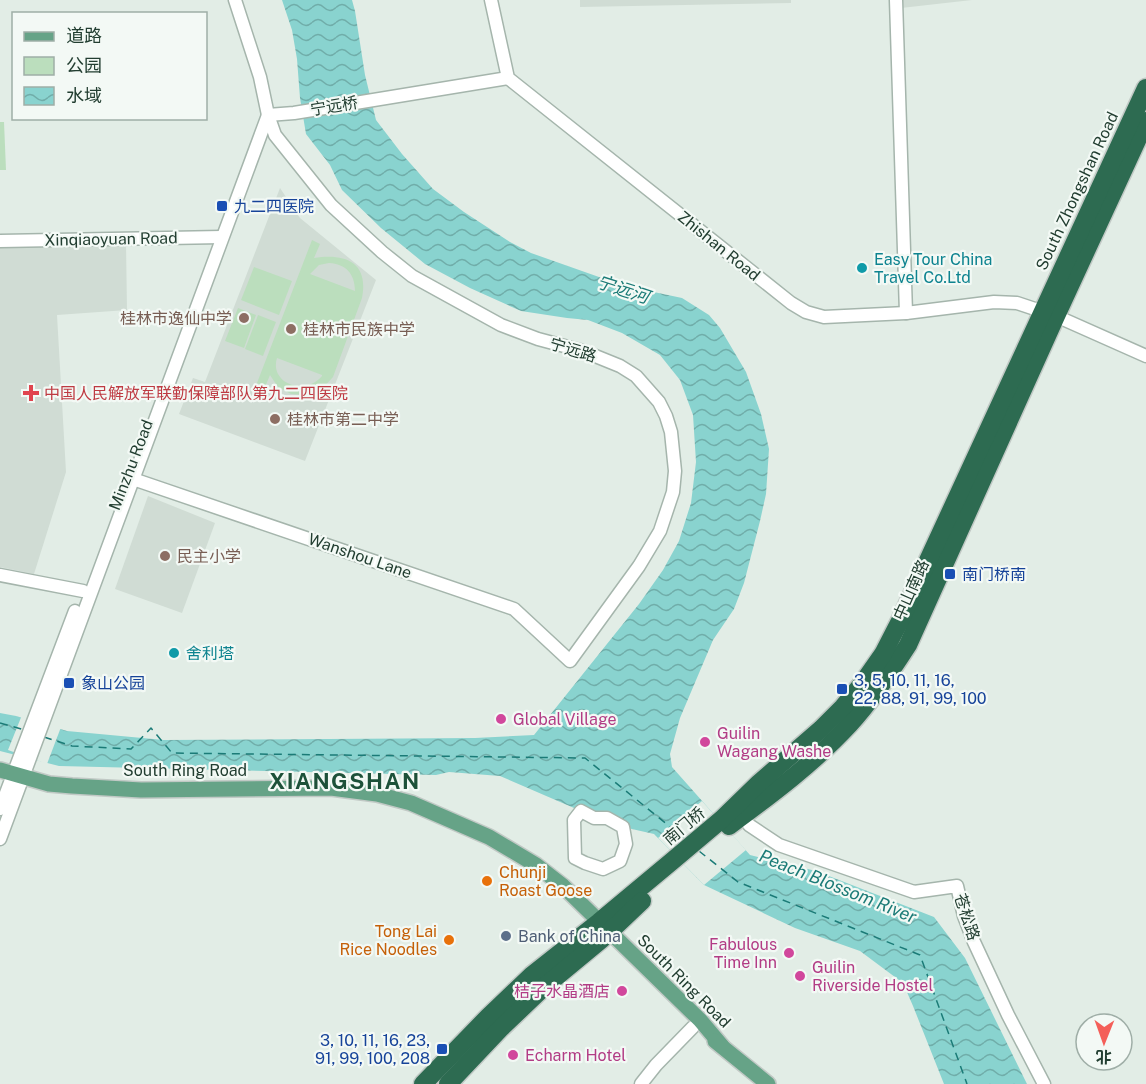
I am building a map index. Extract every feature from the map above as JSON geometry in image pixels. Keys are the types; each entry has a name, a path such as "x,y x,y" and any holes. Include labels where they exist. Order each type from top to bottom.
{"highway":[{"name":"South Zhongshan Road","path":"1049,314 1146,88"},
{"name":"South Zhongshan Road","path":"1049,314 1146,121"},
{"name":"中山南路","path":"725,823 770,795 832,741 864,707 908,645 1049,314"},
{"name":"南门桥","path":"601,930 725,823"},
{"path":"423,1084 532,975 601,930"},
{"path":"448,1084 500,1029 601,930"}],"main road":[{"name":"South Ring Road","path":"12,774 49,784 141,790 331,788 377,794 411,803 452,820 532,872 601,930 700,1020 722,1046"},
{"name":"South Ring Road","path":"601,930 693,1027 722,1046"},
{"path":"722,1046 768,1084"}],"street":[{"path":"235,0 261,77 268,115"},
{"path":"491,0 508,78"},
{"path":"896,0 906,312"},
{"name":"宁远桥","path":"268,115 294,113 508,78"},
{"name":"Zhishan Road","path":"508,78 782,296 806,312 824,317 906,312 994,302 1017,303 1049,314 1146,356"},
{"name":"Minzhu Road","path":"40,716 133,479 251,149 268,115"},
{"name":"宁远路","path":"268,115 275,135 331,205 412,276 501,325 538,339 583,351 620,366 636,376 659,402 671,432 675,471 673,492 667,512 660,531 639,566 570,661"},
{"name":"Minzhu Road","path":"40,716 83,591 219,237"},
{"name":"Xinqiaoyuan Road","path":"0,241 219,237"},
{"name":"Wanshou Lane","path":"133,479 514,609 570,661"},
{"path":"0,575 83,591"},
{"path":"0,809 12,774 23,761 40,716"},
{"path":"0,839 12,774"},
{"path":"580,811 594,818 608,818 623,827 626,844 620,861 603,869 575,858 574,820 580,811"},
{"name":"苍松路","path":"749,825 779,845 914,892 957,886 964,916 974,942 1044,1084"},
{"path":"641,1084 693,1027"}],"shaded area":[{"path":"580,0 791,0 791,3 580,7"},
{"path":"901,0 972,0 901,8"},
{"name":"桂林市民族中学","path":"280,188 300,218 376,280 305,461 179,414 193,378 205,382"},
{"name":"中国人民解放军联勤保障部队第九二四医院","path":"126,243 127,310 57,315 66,472 34,574 0,567 0,248"},
{"name":"民主小学","path":"148,496 215,523 182,613 115,589"}],"green space":[{"path":"0,122 4,122 6,170 0,170"},
{"path":"312,240 320,244 314,258 345,259 358,268 362,276 362,298 333,377 320,391 304,395 291,394 278,387 270,375 265,387 257,383","holes":["329,263 340,265 348,271 355,285 355,291 310,274 319,265","277,358 322,375 322,376 307,386 290,384 278,374"]},
{"path":"254,267 292,281 279,315 241,300"},
{"path":"238,308 256,315 244,348 225,341"},
{"path":"258,315 276,322 263,356 245,349"}],"water":[{"path":"282,0 352,0 365,75 376,120 433,189 464,212 531,253 599,277 682,298 709,315 720,328 746,372 761,414 769,449 766,494 744,583 734,609 713,640 680,718 670,754 672,767 750,855 816,871 934,917 965,958 1027,1084 944,1084 903,983 860,951 795,928 704,885 654,834 623,827 500,776 449,772 436,775 59,766 0,751 0,713 67,731 164,740 475,738 534,735 639,604 663,570 679,541 691,503 696,462 693,415 680,380 660,355 622,333 588,320 521,311 425,264 381,228 342,190 330,165 306,134 292,30"}],"pier":[{"path":"22,715 61,727 47,764 8,750"},
{"path":"702,801 746,850 704,885 658,838"}],"ferry route":[{"path":"0,723 25,730"},
{"path":"44,737 72,746 131,749 151,728 172,753 585,758 684,838"},
{"path":"699,851 738,882 920,955 967,1084"}],"place":[{"name":"九二四医院","path":"222,206"},
{"name":"Easy Tour China Travel Co.Ltd","path":"862,268"},
{"name":"桂林市逸仙中学","path":"244,318"},
{"name":"桂林市民族中学","path":"291,329"},
{"name":"中国人民解放军联勤保障部队第九二四医院","path":"31,393"},
{"name":"桂林市第二中学","path":"275,419"},
{"name":"民主小学","path":"165,556"},
{"name":"南门桥南","path":"950,574"},
{"name":"舍利塔","path":"174,653"},
{"name":"象山公园","path":"69,683"},
{"name":"3, 5, 10, 11, 16, 22, 88, 91, 99, 100","path":"842,689"},
{"name":"Global Village","path":"501,719"},
{"name":"Guilin Wagang Washe","path":"705,742"},
{"name":"Chunji Roast Goose","path":"487,881"},
{"name":"Bank of China","path":"506,936"},
{"name":"Tong Lai Rice Noodles","path":"449,940"},
{"name":"Fabulous Time Inn","path":"789,953"},
{"name":"Guilin Riverside Hostel","path":"800,976"},
{"name":"桔子水晶酒店","path":"622,991"},
{"name":"3, 10, 11, 16, 23, 91, 99, 100, 208","path":"442,1049"},
{"name":"Echarm Hotel","path":"513,1055"}],"district":[{"name":"XIANGSHAN","path":"345,781"}],"water label":[{"name":"宁远河","path":"623,289"},
{"name":"Peach Blossom River","path":"838,886"}]}
